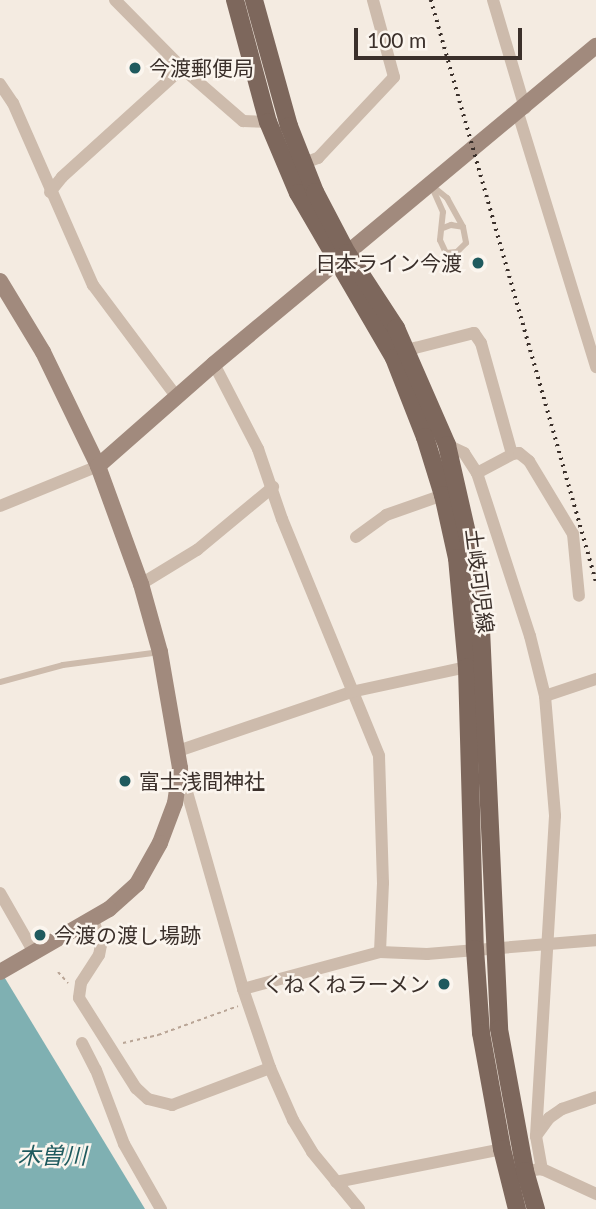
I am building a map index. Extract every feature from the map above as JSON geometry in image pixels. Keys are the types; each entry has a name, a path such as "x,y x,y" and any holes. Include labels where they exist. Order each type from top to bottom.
{"main road":[{"name":"土岐可児線","path":"235,0 268,122 298,193 341,257 394,358 425,437 443,495 457,558 467,667 484,948 499,1029 533,1170 536,1209"},
{"name":"土岐可児線","path":"254,0 289,126 330,223 341,257 372,287 408,353 447,445 469,542 480,607 486,710 481,1033 502,1149 517,1209"}],"street":[{"path":"115,0 182,68 243,121 268,122"},
{"path":"304,163 318,158 394,76 373,0"},
{"path":"493,0 596,367"},
{"path":"0,506 98,466 176,396 596,46"},
{"path":"50,192 119,123 182,68"},
{"path":"0,84 13,103 93,285 176,396"},
{"path":"0,281 43,352 98,466 141,584 160,652 180,768 243,989 270,1068 293,1120 335,1182 359,1209"},
{"path":"408,353 415,348 474,332 481,344 512,454"},
{"path":"214,364 258,449 282,519 379,756 383,883 380,952"},
{"path":"447,445 464,453 477,473 530,636 545,696 555,816 533,1170 596,1194"},
{"path":"477,473 512,454 519,453 528,461 573,534 579,596"},
{"path":"141,584 197,550 273,487"},
{"path":"356,537 386,515 443,495"},
{"path":"178,751 351,692 467,667"},
{"path":"545,696 596,680"},
{"path":"0,972 93,919 137,884 160,842 175,803 180,768"},
{"path":"0,893 27,958"},
{"path":"93,919 101,945 99,955 81,983 79,998 136,1088 148,1099 172,1105 270,1068"},
{"path":"243,989 380,952 427,954 596,940"},
{"path":"82,1043 96,1070 124,1144 161,1209"},
{"path":"536,1136 549,1118 562,1109 596,1097"},
{"path":"335,1182 502,1149"}],"lane":[{"path":"432,185 447,198 463,228 466,243 457,253 446,253 440,240 443,212 432,185"},
{"path":"443,228 452,225 463,228"},
{"path":"0,682 63,665 160,652"}],"path":[{"path":"108,1045 158,1035 248,1002"}],"water":[{"name":"木曽川","path":"0,970 145,1209 0,1209"}],"railway":[{"path":"431,0 596,581"}],"place":[{"name":"今渡郵便局","path":"135,68"},
{"name":"日本ライン今渡","path":"478,263"},
{"name":"富士浅間神社","path":"125,781"},
{"name":"今渡の渡し場跡","path":"40,935"},
{"name":"くねくねラーメン","path":"444,984"}]}
